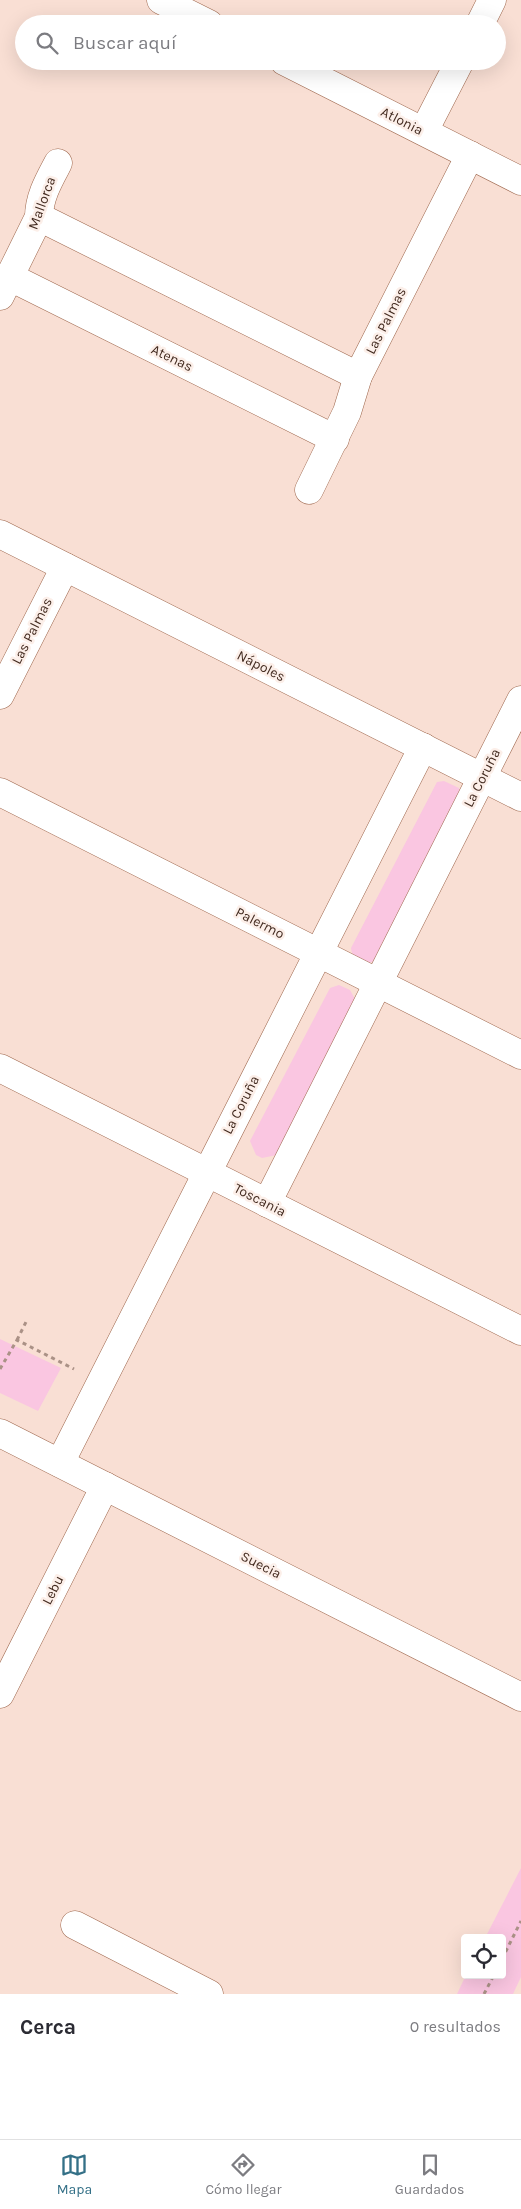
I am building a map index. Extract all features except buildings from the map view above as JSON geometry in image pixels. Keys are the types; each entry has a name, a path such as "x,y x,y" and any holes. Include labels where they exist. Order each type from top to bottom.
{"street":[{"path":"162,0 191,15"},
{"path":"484,15 492,0"},
{"name":"Atlonia","path":"302,70 521,180"},
{"path":"424,132 455,70"},
{"name":"Las Palmas","path":"309,490 354,395 358,376 470,155"},
{"name":"Mallorca","path":"5,286 39,217 42,195 58,163"},
{"path":"39,217 358,376"},
{"name":"Atenas","path":"5,286 335,438"},
{"name":"Nápoles","path":"0,534 521,797"},
{"name":"Las Palmas","path":"0,695 64,567"},
{"name":"La Coruña","path":"267,1204 521,700"},
{"name":"La Coruña","path":"60,1463 422,747"},
{"name":"Palermo","path":"0,792 521,1055"},
{"name":"Toscania","path":"0,1068 521,1332"},
{"name":"Suecia","path":"0,1433 521,1697"},
{"name":"Lebu","path":"0,1694 105,1486"},
{"path":"75,1925 209,1994"}],"path":[{"path":"0,1368 26,1322"},
{"path":"17,1340 74,1369"},
{"path":"506,1950 521,1921"},
{"path":"484,1994 492,1979"}],"shaded area":[{"path":"444,781 459,788 462,796 377,960 369,963 360,960 353,955 351,948 437,782"},
{"path":"339,985 350,990 356,1001 277,1155 262,1158 256,1155 250,1141 330,988"},
{"path":"0,1339 61,1368 38,1411 0,1393"},
{"path":"521,1868 521,1977 513,1994 457,1994 464,1979 506,1979 506,1934 487,1934"}]}
